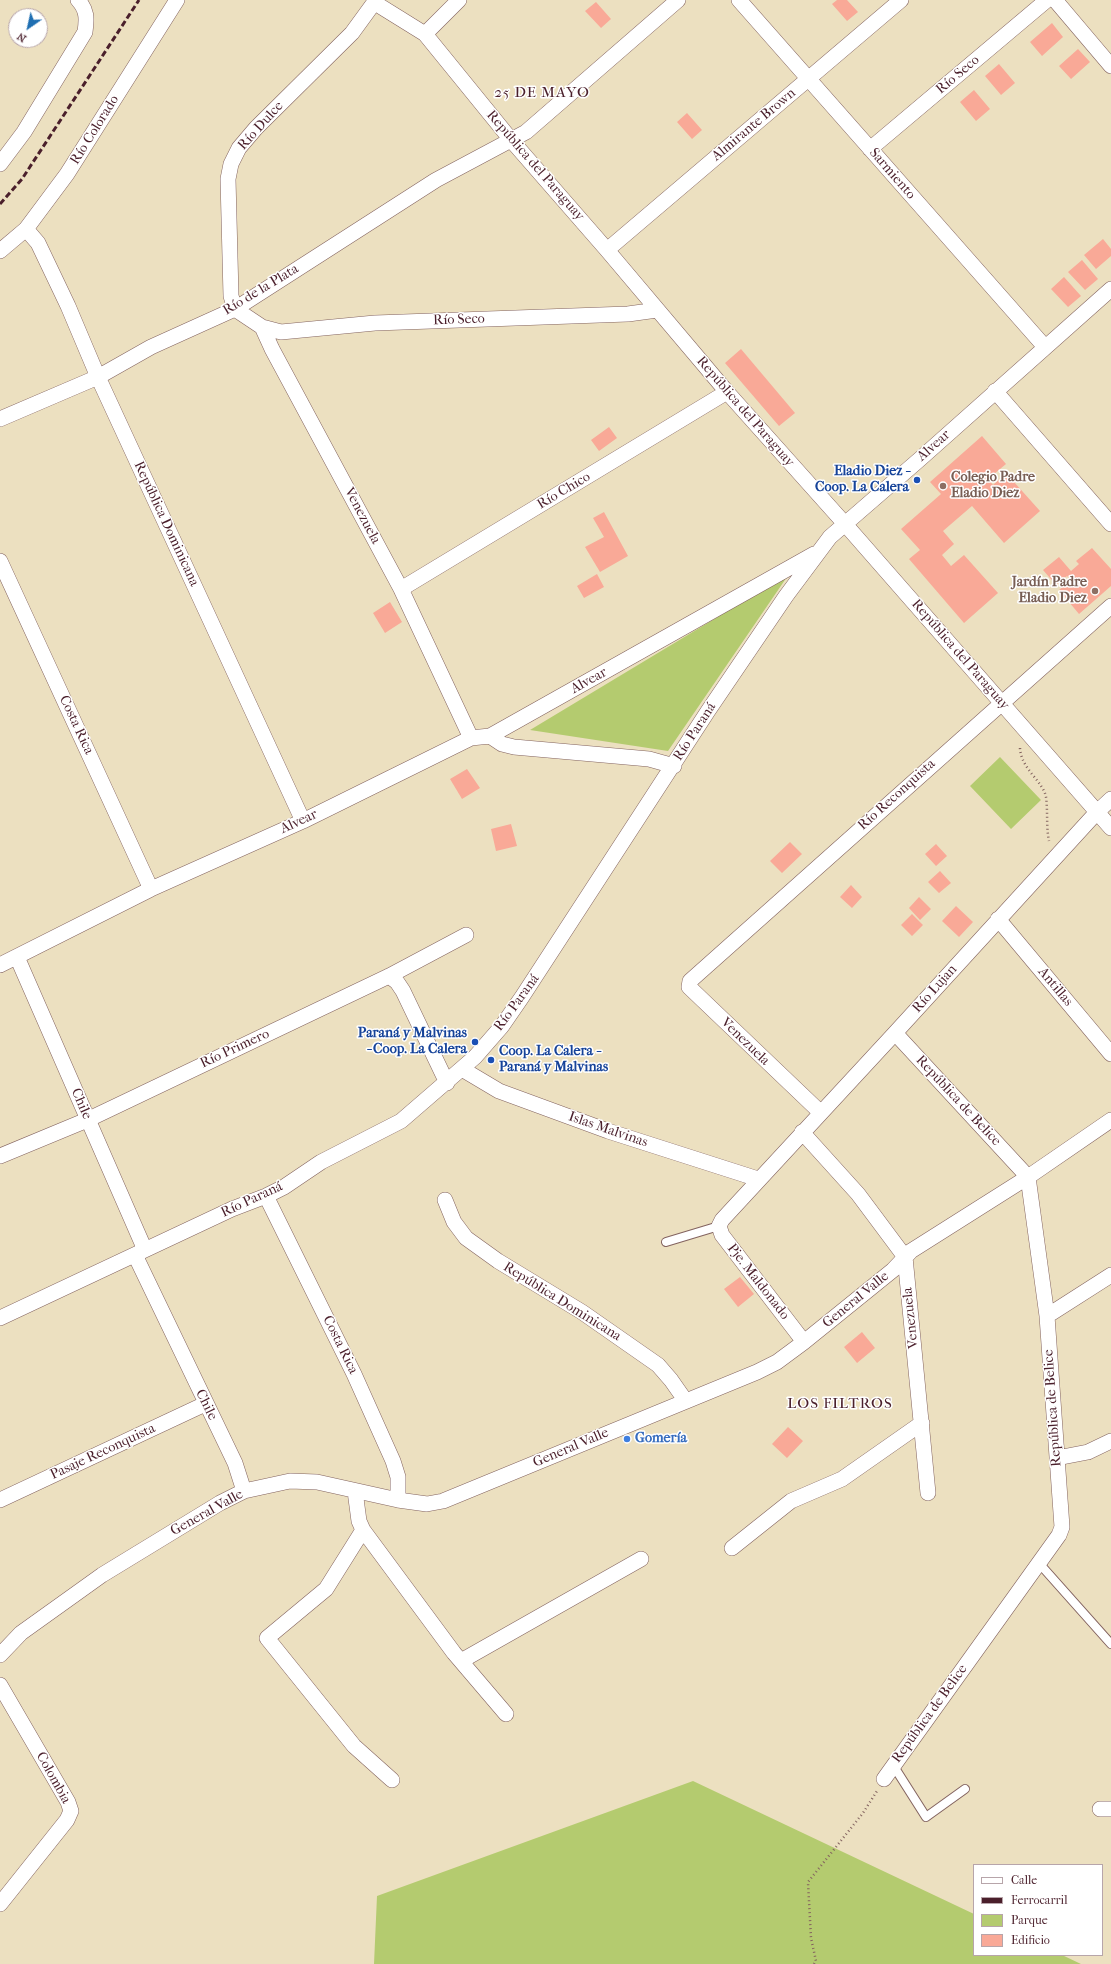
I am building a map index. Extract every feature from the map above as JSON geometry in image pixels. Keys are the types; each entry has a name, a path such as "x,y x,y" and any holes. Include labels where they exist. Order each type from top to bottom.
{"street":[{"path":"0,164 24,132 85,32 85,9 78,0"},
{"name":"Río Colorado","path":"0,251 26,229 67,174 177,0"},
{"path":"425,34 459,0"},
{"name":"Río de la Plata","path":"0,419 98,377 150,347 235,309 436,180 512,141 526,132 678,0"},
{"name":"Sarmiento","path":"739,0 1045,347"},
{"name":"Almirante Brown","path":"608,250 697,172 901,0"},
{"name":"Río Seco","path":"870,149 1047,0"},
{"path":"1055,0 1111,66"},
{"name":"República del Paraguay","path":"376,2 425,34 512,141 608,250 727,392 845,524 1111,828"},
{"name":"Río Dulce","path":"235,309 229,285 228,179 231,164 239,148 256,128 352,33 376,2"},
{"name":"República Dominicana","path":"26,229 38,243 68,306 98,377 303,820"},
{"name":"Alvear","path":"0,965 151,889 303,820 471,738 490,736 818,552 830,537 1111,290"},
{"name":"Venezuela","path":"235,309 262,328 401,589 471,738"},
{"name":"Río Seco","path":"262,328 281,332 375,323 628,314 657,310"},
{"path":"995,391 1111,524"},
{"name":"Río Chico","path":"401,589 727,392"},
{"name":"Río Paraná","path":"0,1318 232,1209 266,1196 284,1187 321,1162 401,1121 462,1070 502,1026 522,997 717,698 818,552"},
{"name":"Costa Rica","path":"0,561 151,889"},
{"name":"Río Reconquista","path":"689,987 690,981 1111,606"},
{"path":"490,736 502,744 514,747 649,759 674,766"},
{"name":"Río Lujan","path":"720,1223 758,1178 895,1033 1053,859 1111,799"},
{"name":"Antillas","path":"998,919 1111,1054"},
{"name":"Río Primero","path":"0,1156 87,1120 389,976 466,935"},
{"name":"Chile","path":"17,957 87,1120 140,1252 205,1404 235,1463 244,1491"},
{"path":"389,976 397,982 403,991 447,1083"},
{"name":"Venezuela","path":"689,987 820,1112"},
{"name":"República de Belice","path":"884,1779 1058,1535 1062,1527 1047,1316 1028,1177 895,1033"},
{"name":"Islas Malvinas","path":"462,1070 499,1091 608,1131 758,1178"},
{"name":"General Valle","path":"0,1655 21,1633 102,1575 220,1503 244,1491 290,1481 316,1482 398,1500 427,1504 443,1501 685,1400 757,1372 777,1362 804,1342 893,1270 904,1257 1028,1177 1111,1120"},
{"name":"Venezuela","path":"802,1132 858,1194 904,1257 928,1493"},
{"name":"Costa Rica","path":"266,1196 354,1374 393,1461 398,1477 398,1500"},
{"name":"República Dominicana","path":"446,1200 454,1222 466,1238 498,1261 582,1312 658,1366 671,1380 685,1400"},
{"name":"Pje. Maldonado","path":"720,1223 722,1235 804,1342"},
{"path":"1047,1316 1111,1275"},
{"name":"Pasaje Reconquista","path":"0,1500 205,1404"},
{"path":"732,1548 791,1501 802,1494 842,1479 922,1423"},
{"path":"1057,1458 1088,1452 1111,1441"},
{"path":"356,1491 359,1521 363,1530 461,1661 506,1714"},
{"path":"363,1530 326,1589 266,1638 354,1746 392,1780"},
{"path":"461,1661 641,1559"},
{"name":"Colombia","path":"0,1685 68,1802 71,1811 67,1820 0,1904"}],"lane":[{"path":"666,1242 720,1223"},
{"path":"1038,1562 1111,1644"},
{"path":"893,1765 926,1817 965,1789"}],"path":[{"path":"1019,722 1020,757 1046,796 1046,827 1053,859"},
{"path":"814,1964 816,1962 811,1938 808,1882 863,1814 884,1779"}],"green space":[{"path":"789,574 668,751 530,730"},
{"path":"1000,757 1041,800 1011,829 970,786"},
{"path":"693,1781 973,1914 973,1956 1064,1956 1081,1964 374,1964 377,1896"}],"building":[{"path":"837,0 847,0 858,12 847,21 832,4"},
{"path":"596,2 611,19 601,28 585,11"},
{"path":"1052,23 1063,37 1042,56 1030,42"},
{"path":"1078,49 1090,62 1071,79 1059,66"},
{"path":"999,64 1015,83 1001,95 985,76"},
{"path":"974,90 990,109 976,121 960,102"},
{"path":"687,113 702,130 692,139 677,122"},
{"path":"1103,239 1111,249 1111,256 1096,269 1084,255"},
{"path":"1082,260 1098,279 1085,290 1068,272"},
{"path":"1064,277 1081,296 1068,307 1051,289"},
{"path":"741,349 795,413 779,426 725,363"},
{"path":"609,427 617,438 599,451 591,440"},
{"path":"982,436 1006,464 988,479 993,485 1006,473 1040,511 1004,543 972,506 943,531 954,544 942,555 951,566 964,555 998,593 964,623 909,559 920,550 901,529 941,494 930,482"},
{"path":"604,512 628,556 600,572 585,547 604,537 593,518"},
{"path":"1092,548 1111,569 1111,586 1079,614 1059,590 1071,580 1067,576 1056,585 1043,570 1059,557 1071,571 1079,564 1076,561"},
{"path":"597,574 604,587 584,598 577,586"},
{"path":"390,602 402,622 385,633 373,613"},
{"path":"467,769 480,788 462,799 450,779"},
{"path":"511,824 517,846 496,851 491,829"},
{"path":"790,842 802,854 782,873 770,861"},
{"path":"936,844 947,856 936,866 925,854"},
{"path":"940,871 951,883 939,893 928,882"},
{"path":"851,885 862,897 852,908 840,897"},
{"path":"919,897 931,909 920,920 909,908"},
{"path":"956,906 973,922 959,937 942,921"},
{"path":"912,914 923,925 912,936 901,925"},
{"path":"740,1277 754,1294 738,1307 724,1289"},
{"path":"862,1332 875,1348 857,1363 844,1347"},
{"path":"788,1427 803,1441 787,1458 772,1444"}],"railway":[{"path":"0,204 22,179 139,0"}],"place":[{"name":"Eladio Diez - Coop. La Calera","path":"917,480"},
{"name":"Colegio Padre Eladio Diez","path":"943,486"},
{"name":"Jardín Padre Eladio Diez","path":"1095,591"},
{"name":"Paraná y Malvinas - Coop. La Calera","path":"475,1042"},
{"name":"Coop. La Calera - Paraná y Malvinas","path":"491,1060"},
{"name":"Gomería","path":"627,1439"}],"district":[{"name":"25 DE MAYO","path":"542,93"},
{"name":"LOS FILTROS","path":"840,1404"}]}
